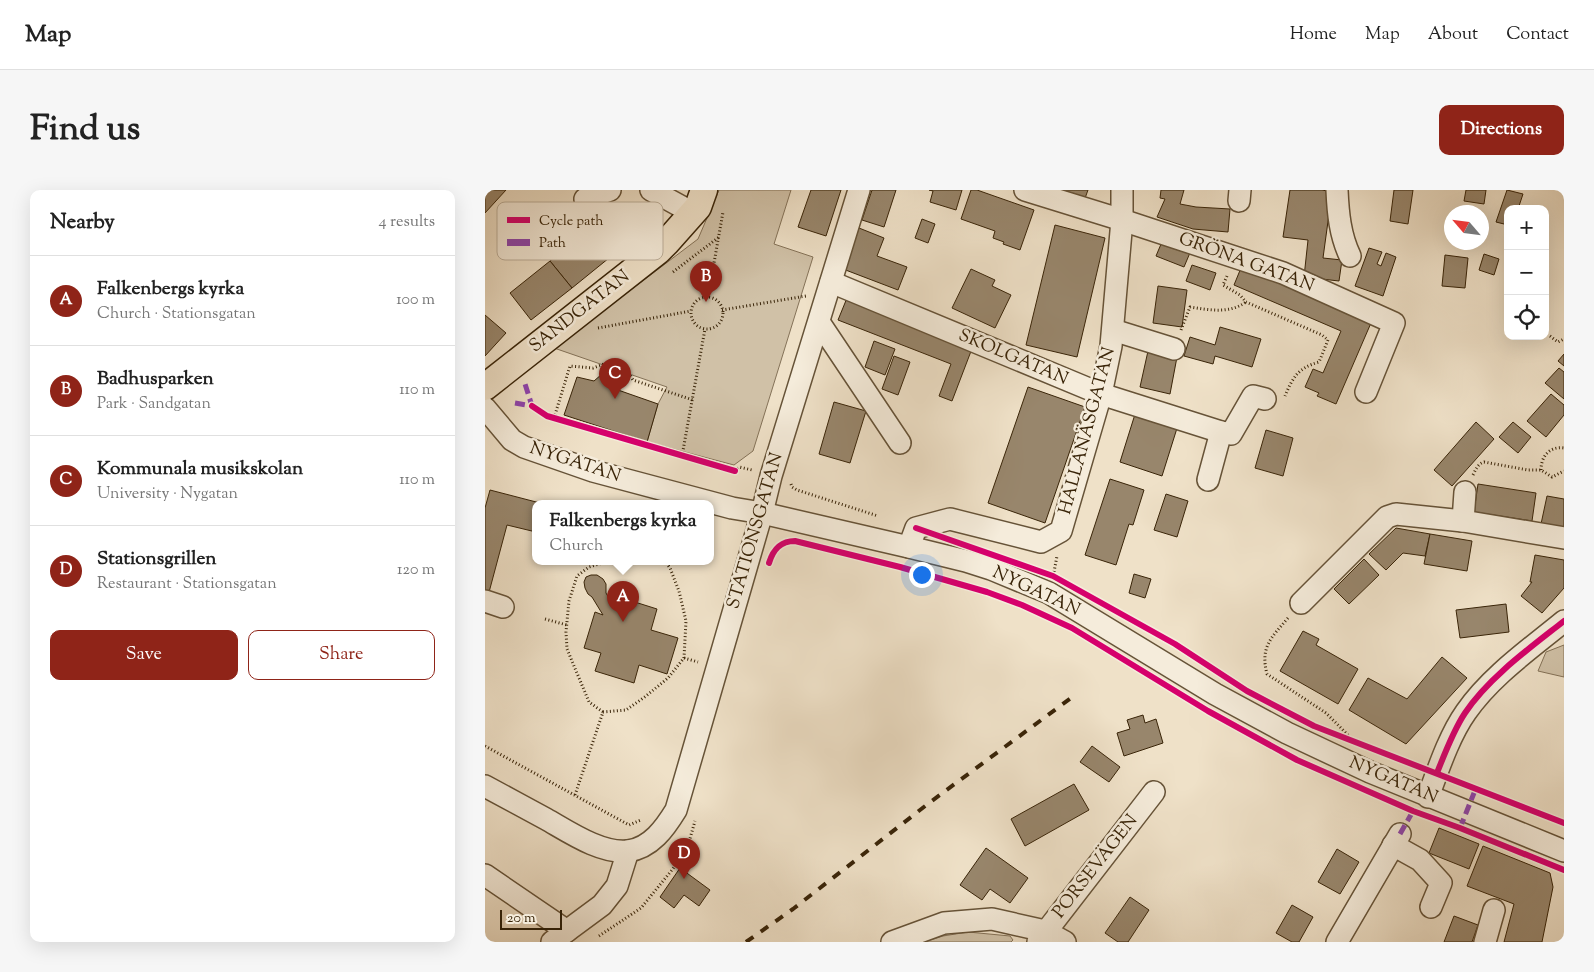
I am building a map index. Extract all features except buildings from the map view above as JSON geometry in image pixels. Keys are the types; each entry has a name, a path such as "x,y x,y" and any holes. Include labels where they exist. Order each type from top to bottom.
{"main road":[{"name":"SANDGATAN","path":"663,247 698,201"},
{"name":"SANDGATAN","path":"485,387 647,260"}],"street":[{"path":"585,200 610,190"},
{"path":"651,190 698,201"},
{"name":"STATIONSGATAN","path":"628,851 649,843 664,829 677,810 771,476 859,190"},
{"name":"GRÖNA GATAN","path":"1025,190 1283,273 1394,323 1366,392"},
{"name":"HALLANÄSGATAN","path":"909,547 916,528 950,519 1041,542 1061,531 1101,394 1113,330 1122,220 1122,190"},
{"path":"1337,190 1339,221 1350,256"},
{"name":"SKOLGATAN","path":"831,282 1101,394 1221,432"},
{"path":"819,322 900,443"},
{"path":"1113,330 1173,349"},
{"path":"1208,480 1221,432 1231,434 1253,396 1265,399"},
{"name":"NYGATAN","path":"485,408 512,440 524,447 593,471 702,500"},
{"path":"1463,521 1465,492"},
{"name":"NYGATAN","path":"714,503 909,547 967,561 991,569 1049,594 1215,694 1287,733 1369,772 1564,851"},
{"path":"1301,603 1387,517 1396,514 1463,521 1564,538"},
{"path":"1428,797 1445,751 1465,713 1486,687 1564,621"},
{"path":"485,786 588,842 613,850 628,851 617,886 603,905 559,937 485,875"},
{"name":"PORSEVÄGEN","path":"1042,937 1154,792"},
{"path":"1337,942 1396,839 1420,860 1441,883 1431,907"},
{"path":"1485,942 1494,910"},
{"path":"892,942 944,923 992,919 1042,937 1065,942"}],"path":[{"path":"708,297 723,209"},
{"path":"1235,257 1223,285 1240,295 1246,302 1328,340 1319,362 1305,366 1292,380 1284,397 1265,399"},
{"path":"722,310 805,296"},
{"path":"708,297 717,301 723,315 719,324 710,329 705,329 700,328 693,321 691,311 695,302 708,297"},
{"path":"1173,349 1191,307 1225,310 1238,307 1246,302"},
{"path":"598,328 691,311"},
{"path":"683,456 705,329"},
{"path":"1550,336 1558,342 1564,339"},
{"path":"554,418 570,366 593,368 604,364 615,367 628,372 633,380 693,400"},
{"path":"1541,470 1541,462 1548,452 1556,448 1564,448"},
{"path":"1465,492 1476,468 1484,462 1528,470 1541,470 1551,477 1564,473"},
{"path":"735,471 739,467 752,470"},
{"path":"791,481 792,487 797,490 880,517"},
{"path":"1049,594 1061,531"},
{"path":"596,565 589,567 577,576 569,601 567,649 589,702 603,712 626,710 667,678 684,658 686,621 679,591 668,565"},
{"path":"1301,603 1268,641 1265,648 1267,674 1326,713 1353,741"},
{"path":"545,619 567,625"},
{"path":"684,658 704,664"},
{"path":"575,795 603,712"},
{"path":"485,746 629,825 644,819"}],"shaded area":[{"path":"719,190 791,190 774,244 813,257 753,451 734,465 647,442 658,404 667,387 554,348 698,239"},
{"path":"1564,645 1564,677 1538,671 1546,652"},
{"path":"968,932 1010,936 1013,940 1011,942 924,942 943,936"}],"railway":[{"path":"746,942 793,909 929,803 1075,695"}],"marked path":[{"path":"515,403 532,406 525,384"},
{"path":"1460,828 1476,788"},
{"path":"1400,834 1413,811"}],"cycle path":[{"path":"532,406 547,416 735,471"},
{"path":"916,528 1053,576 1175,644 1247,691 1314,726 1564,823"},
{"path":"769,563 778,547 790,541 795,541 900,567 987,592 1022,605 1072,628 1208,711 1297,760 1413,811 1564,870"},
{"path":"1437,773 1449,742 1465,713 1475,700 1498,675 1564,621"}],"place":[{"name":"Badhusparken","path":"706,302"},
{"name":"Kommunala musikskolan","path":"615,399"},
{"name":"Falkenbergs kyrka","path":"623,622"},
{"name":"Stationsgrillen","path":"684,879"}]}
